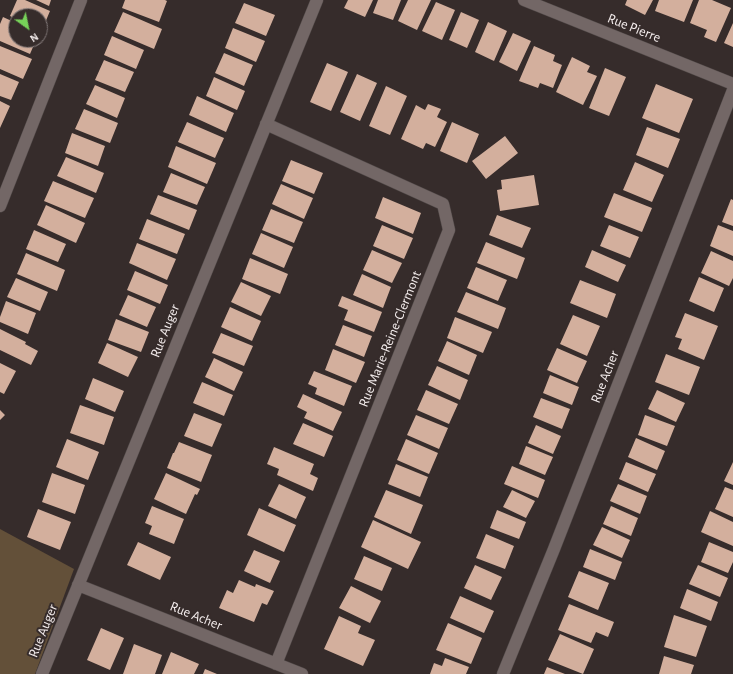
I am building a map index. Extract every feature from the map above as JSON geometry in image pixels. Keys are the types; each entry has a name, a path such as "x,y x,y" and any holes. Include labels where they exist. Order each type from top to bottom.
{"street":[{"path":"0,206 81,0"},
{"name":"Rue Auger","path":"42,674 317,0"},
{"name":"Rue Pierre","path":"524,0 733,84"},
{"name":"Rue Acher","path":"503,674 554,548 733,90"},
{"name":"Rue Marie-Reine-Clermont","path":"266,124 443,204 449,230 276,664"},
{"name":"Rue Acher","path":"78,585 302,674"}],"shaded area":[{"path":"0,529 74,569 35,674 0,674"}],"building":[{"path":"17,0 25,0 43,8 14,8"},
{"path":"36,0 51,0 49,6"},
{"path":"125,0 167,1 159,22 122,8"},
{"path":"348,0 373,0 365,17 344,8"},
{"path":"378,0 401,0 393,20 373,13"},
{"path":"408,0 431,0 417,30 398,21"},
{"path":"627,0 653,0 645,15 625,5"},
{"path":"659,0 693,0 684,22 655,11"},
{"path":"699,0 712,0 731,8 716,42 704,37 707,30 690,23"},
{"path":"436,2 455,10 442,40 422,31"},
{"path":"244,3 275,15 266,36 235,23"},
{"path":"123,12 162,29 154,49 114,32"},
{"path":"461,12 479,20 467,48 449,40"},
{"path":"3,17 8,19 8,44 0,41 0,24"},
{"path":"488,22 507,31 494,61 475,52"},
{"path":"733,23 733,47 724,43"},
{"path":"233,28 265,41 256,62 225,48"},
{"path":"513,33 531,41 517,71 499,62"},
{"path":"112,36 144,50 136,69 104,55"},
{"path":"0,46 32,59 23,79 0,69"},
{"path":"534,46 555,55 553,61 562,65 553,88 540,83 538,88 519,81"},
{"path":"16,48 33,48 30,54"},
{"path":"224,53 253,65 244,86 215,73"},
{"path":"572,57 590,66 587,72 597,76 583,105 556,92"},
{"path":"104,60 134,72 125,92 95,80"},
{"path":"327,63 348,72 331,111 310,102"},
{"path":"605,68 626,77 609,116 589,108"},
{"path":"0,74 19,82 11,100 0,96"},
{"path":"357,74 377,83 360,121 340,112"},
{"path":"214,77 245,91 237,110 206,96"},
{"path":"656,84 693,99 679,133 642,118"},
{"path":"95,85 125,98 117,118 86,104"},
{"path":"386,86 407,96 390,135 369,126"},
{"path":"197,96 234,113 226,132 189,115"},
{"path":"0,101 10,106 0,128"},
{"path":"428,104 441,109 437,117 447,122 435,147 426,143 423,149 401,139 416,105 425,110"},
{"path":"84,109 118,123 110,143 75,129"},
{"path":"187,122 224,138 215,158 178,142"},
{"path":"452,122 479,134 467,163 440,151"},
{"path":"647,127 680,139 668,168 636,155"},
{"path":"72,133 105,146 98,166 65,153"},
{"path":"505,136 518,153 486,179 472,161"},
{"path":"176,146 216,163 207,184 168,167"},
{"path":"66,157 104,173 96,193 57,176"},
{"path":"291,160 323,173 314,194 282,181"},
{"path":"635,162 664,175 652,202 623,190"},
{"path":"171,173 205,187 197,205 163,192"},
{"path":"534,175 539,205 500,211 497,190 502,189 501,180"},
{"path":"53,181 94,198 85,218 44,201"},
{"path":"281,184 313,198 304,219 272,204"},
{"path":"614,193 652,208 642,232 604,217"},
{"path":"158,195 197,210 189,230 150,214"},
{"path":"383,197 421,213 413,234 375,218"},
{"path":"731,199 733,200 733,226 722,222"},
{"path":"46,205 85,223 76,243 37,225"},
{"path":"271,209 303,222 294,243 262,230"},
{"path":"497,215 531,228 522,248 489,235"},
{"path":"147,219 185,234 177,254 139,239"},
{"path":"382,225 413,238 404,259 373,246"},
{"path":"609,225 639,237 630,258 600,246"},
{"path":"718,225 733,231 733,256 710,246"},
{"path":"34,230 66,244 58,262 26,249"},
{"path":"261,233 293,247 284,268 252,254"},
{"path":"486,242 525,258 517,279 477,263"},
{"path":"137,243 176,259 167,280 129,263"},
{"path":"372,250 402,263 392,283 363,270"},
{"path":"592,250 626,265 618,282 585,267"},
{"path":"711,251 733,261 733,278 729,286 701,273"},
{"path":"26,253 65,270 57,291 17,274"},
{"path":"250,258 288,274 280,294 242,279"},
{"path":"476,267 507,280 498,301 467,288"},
{"path":"135,271 168,285 160,304 127,290"},
{"path":"362,274 391,287 383,308 353,295"},
{"path":"699,277 724,288 714,312 689,301"},
{"path":"16,278 48,292 40,311 7,297"},
{"path":"580,280 616,294 607,318 570,303"},
{"path":"241,282 271,296 261,316 231,302"},
{"path":"466,292 506,308 498,329 457,312"},
{"path":"128,295 156,307 147,327 119,315"},
{"path":"342,296 382,312 374,332 344,320 348,310 338,306"},
{"path":"6,301 36,313 28,334 0,322 0,317"},
{"path":"230,307 261,321 252,341 221,327"},
{"path":"685,313 718,326 704,360 678,349 682,339 675,337"},
{"path":"573,315 600,326 587,356 560,344"},
{"path":"455,317 492,332 483,353 447,338"},
{"path":"116,319 149,332 141,352 108,340"},
{"path":"343,325 372,336 364,357 335,345"},
{"path":"0,329 26,342 25,344 38,351 31,365 0,350"},
{"path":"221,333 253,346 244,366 212,353"},
{"path":"447,341 477,355 469,375 438,361"},
{"path":"107,343 138,357 128,377 98,363"},
{"path":"557,348 587,361 577,383 547,370"},
{"path":"333,349 365,362 356,383 325,370"},
{"path":"666,354 700,367 689,395 655,382"},
{"path":"214,358 243,372 234,391 205,377"},
{"path":"0,363 16,371 4,394 0,392"},
{"path":"437,366 468,380 460,400 428,385"},
{"path":"314,371 352,386 344,406 315,394 317,388 308,384"},
{"path":"550,375 579,387 572,405 543,393"},
{"path":"93,378 124,391 115,412 85,399"},
{"path":"202,382 233,395 224,416 193,403"},
{"path":"426,390 458,404 449,424 417,410"},
{"path":"657,390 685,403 676,422 648,409"},
{"path":"303,394 342,412 333,431 304,418 307,412 297,407"},
{"path":"541,398 570,409 562,429 533,417"},
{"path":"80,405 114,417 104,445 70,433"},
{"path":"0,410 5,415 0,420"},
{"path":"194,413 222,424 212,447 184,436"},
{"path":"416,415 448,428 439,449 407,435"},
{"path":"645,415 675,426 667,446 638,435"},
{"path":"303,423 333,436 324,457 293,444"},
{"path":"536,425 561,436 553,454 528,443"},
{"path":"636,438 665,451 657,470 628,457"},
{"path":"67,439 99,452 88,480 56,467"},
{"path":"406,439 438,453 429,474 397,460"},
{"path":"179,442 212,455 201,482 167,468"},
{"path":"526,446 553,457 545,475 519,464"},
{"path":"274,447 314,464 310,474 318,478 313,491 277,475 279,469 267,464"},
{"path":"626,462 656,474 648,492 619,479"},
{"path":"733,462 733,485 724,481"},
{"path":"396,464 428,477 420,497 388,484"},
{"path":"512,466 545,480 538,498 504,484"},
{"path":"52,473 85,485 75,514 42,502"},
{"path":"166,473 200,489 197,495 195,494 186,514 154,499"},
{"path":"279,484 306,497 296,519 268,506"},
{"path":"618,484 647,496 640,514 610,501"},
{"path":"725,487 733,490 733,517 715,509"},
{"path":"386,490 423,505 411,534 374,517"},
{"path":"512,490 535,501 526,518 503,507"},
{"path":"152,506 184,519 174,544 149,534 152,526 145,523"},
{"path":"611,506 638,518 631,536 603,524"},
{"path":"259,508 296,525 284,552 247,535"},
{"path":"38,509 71,522 60,550 27,537"},
{"path":"497,510 526,522 519,539 490,528"},
{"path":"710,511 733,522 733,546 701,532"},
{"path":"373,520 421,542 408,569 361,547"},
{"path":"602,527 630,540 622,558 593,545"},
{"path":"486,534 514,546 505,569 476,558"},
{"path":"138,542 171,557 160,580 127,565"},
{"path":"709,542 733,552 733,562 728,573 701,562"},
{"path":"590,549 622,562 615,580 583,567"},
{"path":"254,550 280,561 270,583 244,571"},
{"path":"364,556 392,568 382,591 354,579"},
{"path":"475,565 502,577 491,600 464,588"},
{"path":"698,565 728,578 720,597 689,584"},
{"path":"579,571 609,583 598,610 568,597"},
{"path":"239,580 255,587 256,584 274,591 267,605 262,603 254,622 219,608 227,590 233,593"},
{"path":"351,586 381,601 370,623 339,608"},
{"path":"687,589 718,602 711,621 680,608"},
{"path":"460,596 494,611 484,633 450,618"},
{"path":"569,604 614,622 608,637 596,632 591,643 558,630"},
{"path":"674,615 707,626 696,657 664,647"},
{"path":"339,616 361,626 358,633 375,640 363,666 324,649"},
{"path":"448,623 482,638 471,664 436,650"},
{"path":"101,628 124,638 110,670 87,660"},
{"path":"560,634 594,649 583,674 548,660"},
{"path":"134,644 162,655 155,674 123,674"},
{"path":"171,652 199,664 194,674 162,674"},
{"path":"664,656 694,665 691,674 659,674"},
{"path":"445,658 469,667 466,674 430,674 434,663 442,666"},
{"path":"547,667 565,674 544,674"},
{"path":"205,669 217,674 203,674"}]}
